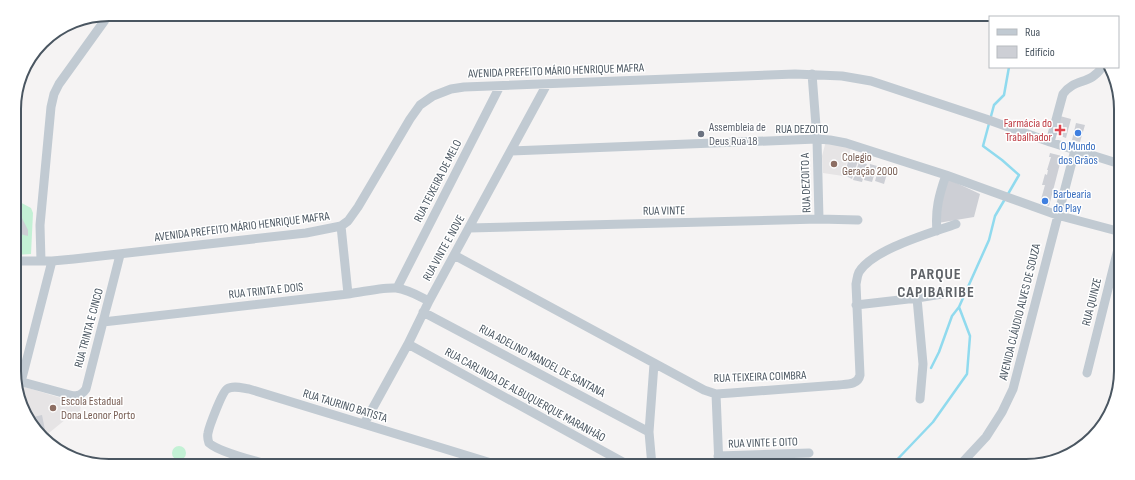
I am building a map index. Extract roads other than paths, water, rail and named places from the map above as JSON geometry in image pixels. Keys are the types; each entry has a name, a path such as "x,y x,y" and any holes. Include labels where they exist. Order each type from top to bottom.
{"street":[{"path":"41,261 40,225 51,107 54,94 59,84 104,21"},
{"path":"1050,142 1063,94 1067,88 1094,77 1101,68"},
{"name":"AVENIDA PREFEITO MÁRIO HENRIQUE MAFRA","path":"21,261 52,261 120,255 306,233 341,226 348,221 358,208 410,119 420,105 433,96 451,89 464,87 772,75 812,74 842,76 870,81 1114,162"},
{"name":"RUA DEZOITO A","path":"812,74 817,139 819,219"},
{"name":"RUA VINTE E NOVE","path":"364,424 547,84"},
{"name":"RUA TEIXEIRA DE MELO","path":"397,288 500,86"},
{"name":"RUA DEZOITO","path":"511,151 817,139 830,140 846,143 946,175 1057,214 1114,230"},
{"name":"AVENIDA CLÁUDIO ALVES DE SOUZA","path":"966,459 986,437 1002,412 1012,389 1075,150"},
{"path":"937,231 936,219 939,194 946,175"},
{"name":"RUA VINTE","path":"470,228 819,219 858,220"},
{"name":"RUA TEIXEIRA COIMBRA","path":"454,255 654,364 704,390 716,394 850,384 856,382 860,375 856,284 860,271 867,263 879,254 892,247 956,224"},
{"path":"341,226 348,294"},
{"name":"RUA TRINTA E CINCO","path":"22,382 70,395 76,396 83,393 86,388 120,255"},
{"path":"21,370 52,261"},
{"name":"RUA QUINZE","path":"1087,374 1114,265"},
{"name":"RUA TRINTA E DOIS","path":"103,322 397,288 429,301"},
{"path":"856,304 917,298 948,293"},
{"path":"917,298 923,364 920,399"},
{"name":"RUA ADELINO MANOEL DE SANTANA","path":"423,312 649,432"},
{"name":"RUA CARLINDA DE ALBUQUERQUE MARANHÃO","path":"408,344 617,459"},
{"path":"651,459 649,432 654,364"},
{"name":"RUA TAURINO BATISTA","path":"249,459 232,454 209,443 208,433 224,392 227,388 240,387 249,389 479,459"},
{"path":"716,394 718,459"},
{"name":"RUA VINTE E OITO","path":"741,459 809,453"}],"waterway":[{"path":"1008,194 1019,175 983,146 994,105 1004,95 1009,68"},
{"path":"898,459 933,422 967,374 970,336 959,307 989,240 995,216 1005,199"},
{"path":"931,368 939,352 952,316 959,307"}],"place":[{"name":"Farmácia do Trabalhador","path":"1060,130"},
{"name":"O Mundo dos Grãos","path":"1078,133"},
{"name":"Assembleia de Deus Rua 18","path":"701,134"},
{"name":"Colegio Geração 2000","path":"834,164"},
{"name":"Barbearia do Play","path":"1045,201"},
{"name":"Escola Estadual Dona Leonor Porto","path":"53,408"}],"district":[{"name":"PARQUE CAPIBARIBE","path":"936,283"}]}
